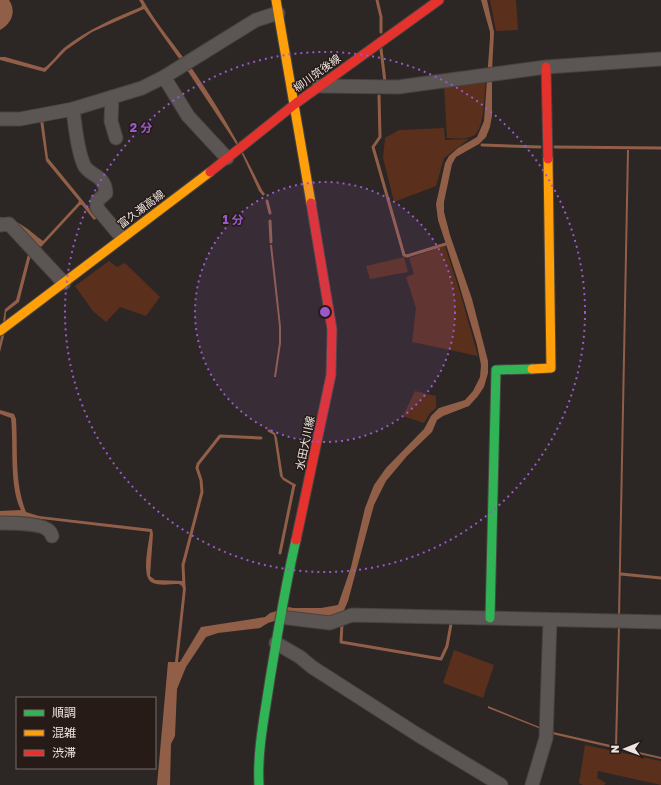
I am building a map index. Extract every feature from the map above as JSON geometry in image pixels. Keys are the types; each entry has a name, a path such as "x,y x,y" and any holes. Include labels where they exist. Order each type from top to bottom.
{"main road":[{"name":"柳川筑後線","path":"276,0 295,104 439,0"},
{"path":"490,618 496,370 551,368 546,67"},
{"name":"富久瀬高線","path":"0,332 295,104"},
{"name":"水田大川線","path":"259,785 258,766 265,712 286,583 328,393 332,358 332,329 326,287 295,104"}],"street":[{"path":"0,120 20,119 73,109 142,88 164,77 256,20 278,13"},
{"path":"319,86 398,87 546,67 661,59"},
{"path":"164,77 188,116 227,158"},
{"path":"112,97 111,121 116,138"},
{"path":"73,109 77,138 84,166 106,186 106,193 97,201 97,208 118,233"},
{"path":"0,225 9,224 64,283"},
{"path":"0,523 44,527 49,530 52,536"},
{"path":"288,618 330,623 352,616 661,622"},
{"path":"532,785 546,738 550,620"},
{"path":"276,643 300,657 312,667 418,735 501,785"}],"shaded area":[{"path":"0,0 9,0 13,13 10,21 0,30"},
{"path":"139,0 143,0 154,18 193,70 212,99 230,128 265,194 263,196 259,191 242,154 233,139 144,9 92,32 66,50 45,72 0,60 0,57 5,57 44,68 50,64 64,48 91,30 141,7 142,5"},
{"path":"481,0 487,0 494,32 492,116 486,137 479,144 456,157 452,164 444,202 444,212 450,235 472,299 488,361 488,373 484,387 469,406 443,416 437,420 432,432 407,456 386,481 374,505 348,601 342,615 329,621 290,616 268,623 260,628 218,633 206,637 186,667 177,689 175,736 171,744 170,785 157,785 168,662 175,662 183,589 182,586 179,584 156,584 149,580 147,575 146,560 150,532 25,517 0,517 0,511 21,510 17,501 13,478 11,418 0,414 0,410 14,414 16,419 18,477 22,500 26,512 39,516 152,529 153,534 150,576 155,580 183,581 186,588 178,662 180,662 201,627 265,617 270,613 289,607 321,608 338,605 351,567 365,508 374,485 386,468 424,429 431,416 439,408 465,400 473,391 480,377 481,365 477,345 438,220 436,204 445,163 449,156 458,148 477,137 484,121 490,32"},
{"path":"490,0 516,0 518,30 496,31"},
{"path":"486,79 482,119 477,133 467,138 447,138 444,85"},
{"path":"43,119 48,158 97,218 94,220 82,205 80,205 41,247 34,243 19,302 6,312 4,336 0,352 5,309 16,300 32,239 17,225 0,220 0,217 18,222 43,241 79,201 46,161 40,120"},
{"path":"444,128 445,140 469,139 444,158 436,186 394,202 383,158 385,138 399,130"},
{"path":"627,150 629,150 620,616 618,616"},
{"path":"270,245 272,245 281,327 281,343 276,377 274,377 279,343 279,326"},
{"path":"445,246 478,356 412,342 416,308 406,277 414,274 409,258"},
{"path":"404,257 408,272 370,279 366,266"},
{"path":"109,261 117,267 125,263 160,297 146,316 120,307 106,322 93,311 75,286"},
{"path":"415,391 436,396 436,408 430,413 424,423 403,416"},
{"path":"269,429 275,433 277,438 283,477 296,485 295,487 283,480 280,476 274,435 267,431"},
{"path":"618,626 620,626 617,747 661,757 661,759 552,734 553,732 615,746"},
{"path":"454,650 494,665 483,698 443,683"},
{"path":"488,706 542,728 541,729 488,708"},
{"path":"585,745 661,761 661,785 598,771 597,778 606,783 604,785 583,785 579,783"}],"waterway":[{"path":"377,0 381,17 381,32"},
{"path":"381,49 385,82"},
{"path":"379,96 380,137 373,147 404,255 407,256 449,243"},
{"path":"482,145 540,147"},
{"path":"555,147 661,148"},
{"path":"267,201 270,213"},
{"path":"270,221 271,242"},
{"path":"184,586 183,565 202,492 201,480 197,468 198,464 220,436 261,438"},
{"path":"280,553 294,485"},
{"path":"621,574 661,578"},
{"path":"342,624 341,642 441,659 447,646 451,624"}],"traffic: fast":[{"path":"490,618 496,370 532,369"},
{"path":"259,785 260,745 282,609 296,540"}],"traffic: slow":[{"path":"276,0 311,203"},
{"path":"532,369 551,368 548,159"},
{"path":"0,331 210,172"}],"traffic: jam":[{"path":"210,172 295,104 439,0"},
{"path":"546,67 548,159"},
{"path":"296,540 331,375 332,329 311,203"}]}
